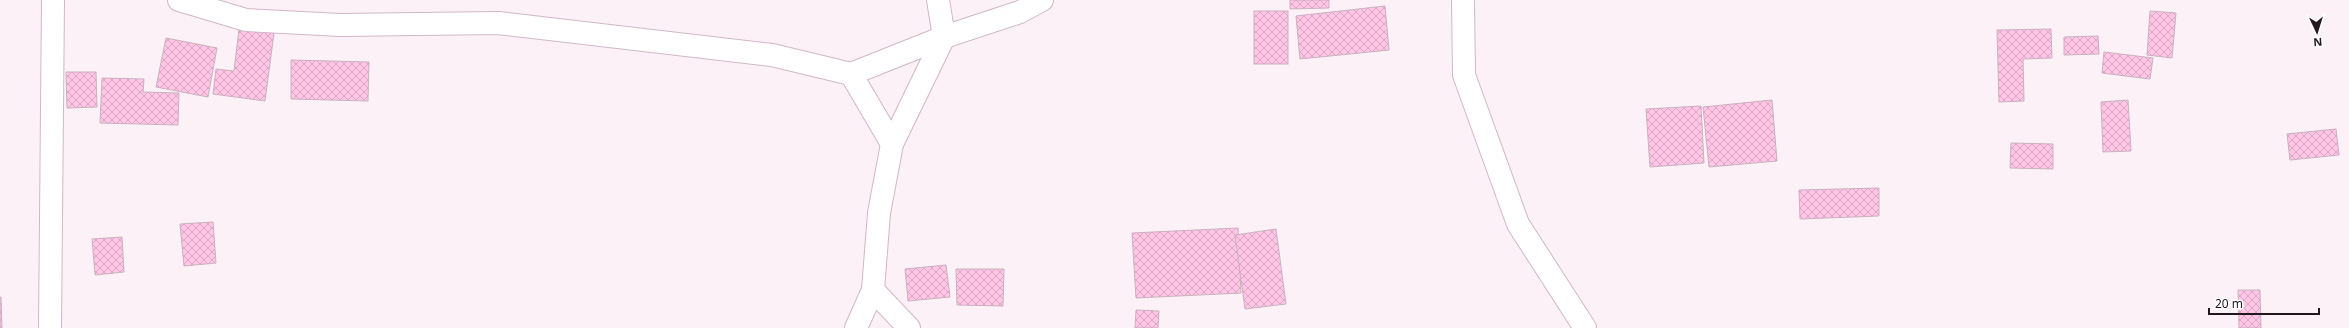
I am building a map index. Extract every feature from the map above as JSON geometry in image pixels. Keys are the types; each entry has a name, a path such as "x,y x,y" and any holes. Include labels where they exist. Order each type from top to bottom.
{"street":[{"path":"50,328 53,0"},
{"path":"179,0 246,20 340,25 498,23 772,55 852,74 944,37 1020,12 1042,0"},
{"path":"856,328 873,290 880,213 892,144 944,37 938,0"},
{"path":"1463,0 1464,75 1516,216 1585,328"},
{"path":"852,74 892,144"},
{"path":"873,290 908,328"}],"building":[{"path":"1290,0 1329,0 1329,8 1290,9"},
{"path":"1385,6 1389,50 1300,59 1296,16"},
{"path":"1254,11 1288,11 1288,64 1254,64"},
{"path":"2150,11 2176,13 2172,58 2147,55"},
{"path":"239,29 274,33 265,101 213,94 216,69 234,71"},
{"path":"2051,29 2052,58 2023,59 2024,101 1999,102 1997,30"},
{"path":"2098,36 2099,54 2064,55 2064,37"},
{"path":"166,38 217,48 208,97 156,87"},
{"path":"2104,52 2153,58 2150,79 2102,73"},
{"path":"291,60 369,62 368,101 291,99"},
{"path":"66,72 96,72 97,107 67,108"},
{"path":"102,78 144,79 143,92 179,93 178,125 100,123"},
{"path":"1772,100 1777,161 1709,167 1703,107"},
{"path":"2128,100 2131,151 2103,152 2101,102"},
{"path":"1701,106 1704,163 1650,167 1646,109"},
{"path":"2336,129 2339,155 2290,160 2287,134"},
{"path":"2011,143 2053,144 2053,169 2010,168"},
{"path":"1879,188 1879,216 1800,219 1799,190"},
{"path":"213,222 216,263 184,266 180,224"},
{"path":"1238,228 1241,293 1136,298 1132,233"},
{"path":"1276,229 1286,304 1245,309 1235,235"},
{"path":"122,237 124,272 95,275 92,239"},
{"path":"946,265 950,297 908,301 905,269"},
{"path":"956,269 1004,269 1003,306 957,305"},
{"path":"2238,290 2260,290 2261,328 2239,328"},
{"path":"1,297 2,328 0,328"},
{"path":"1136,310 1159,311 1158,328 1135,328"}]}
